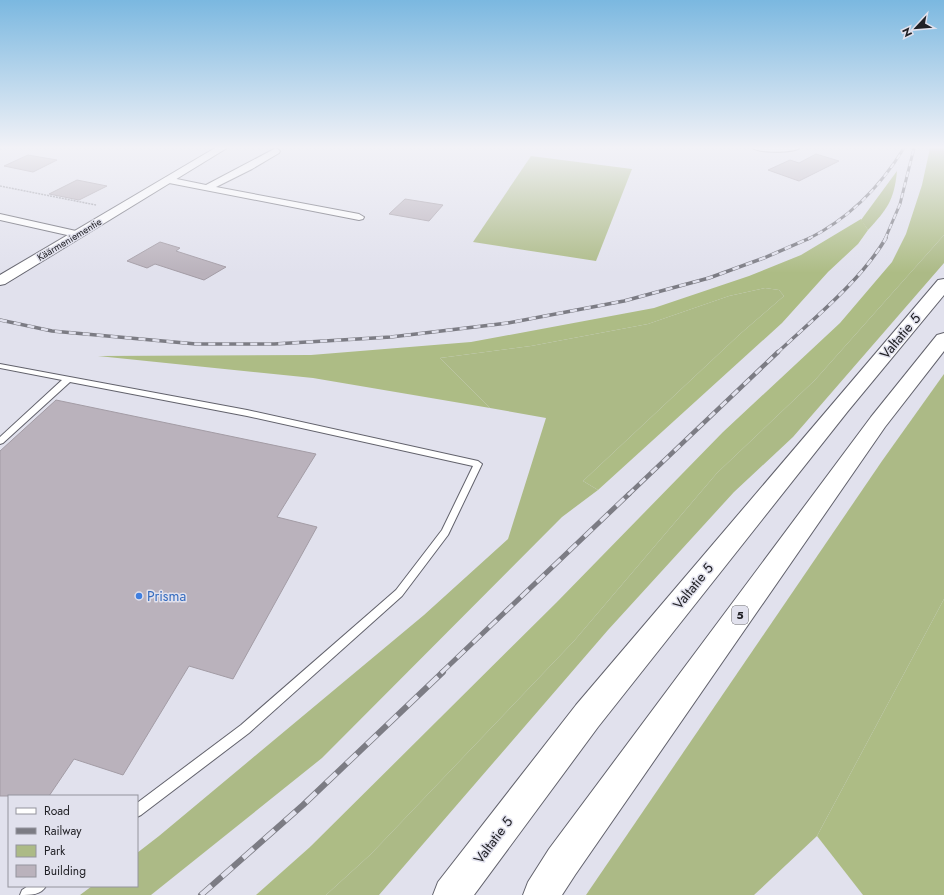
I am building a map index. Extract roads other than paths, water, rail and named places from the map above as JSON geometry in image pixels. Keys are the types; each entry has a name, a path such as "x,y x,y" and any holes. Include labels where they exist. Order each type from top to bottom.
{"highway":[{"name":"Valtatie 5","path":"451,895 587,716 840,406 944,284"},
{"name":"5","path":"541,895 567,856 878,422 944,339"}],"street":[{"name":"Käärmeniementie","path":"0,281 151,190"},
{"path":"215,190 359,217"},
{"path":"0,217 76,234"}],"lane":[{"path":"0,366 247,413 478,464 445,532 399,593 245,729 138,810"},
{"path":"0,441 68,379"},
{"path":"27,895 38,887"}],"railway":[{"path":"809,238 823,231 851,211 872,190"},
{"path":"885,239 900,204 904,190"},
{"path":"0,320 52,331 196,344 274,344 391,337 508,323 624,301 709,278 764,258 809,238"},
{"path":"777,353 836,299 863,270 886,238"},
{"path":"628,495 778,352"},
{"path":"441,673 629,494"},
{"path":"201,895 303,805 443,672"}],"place":[{"name":"Prisma","path":"139,596"}]}
